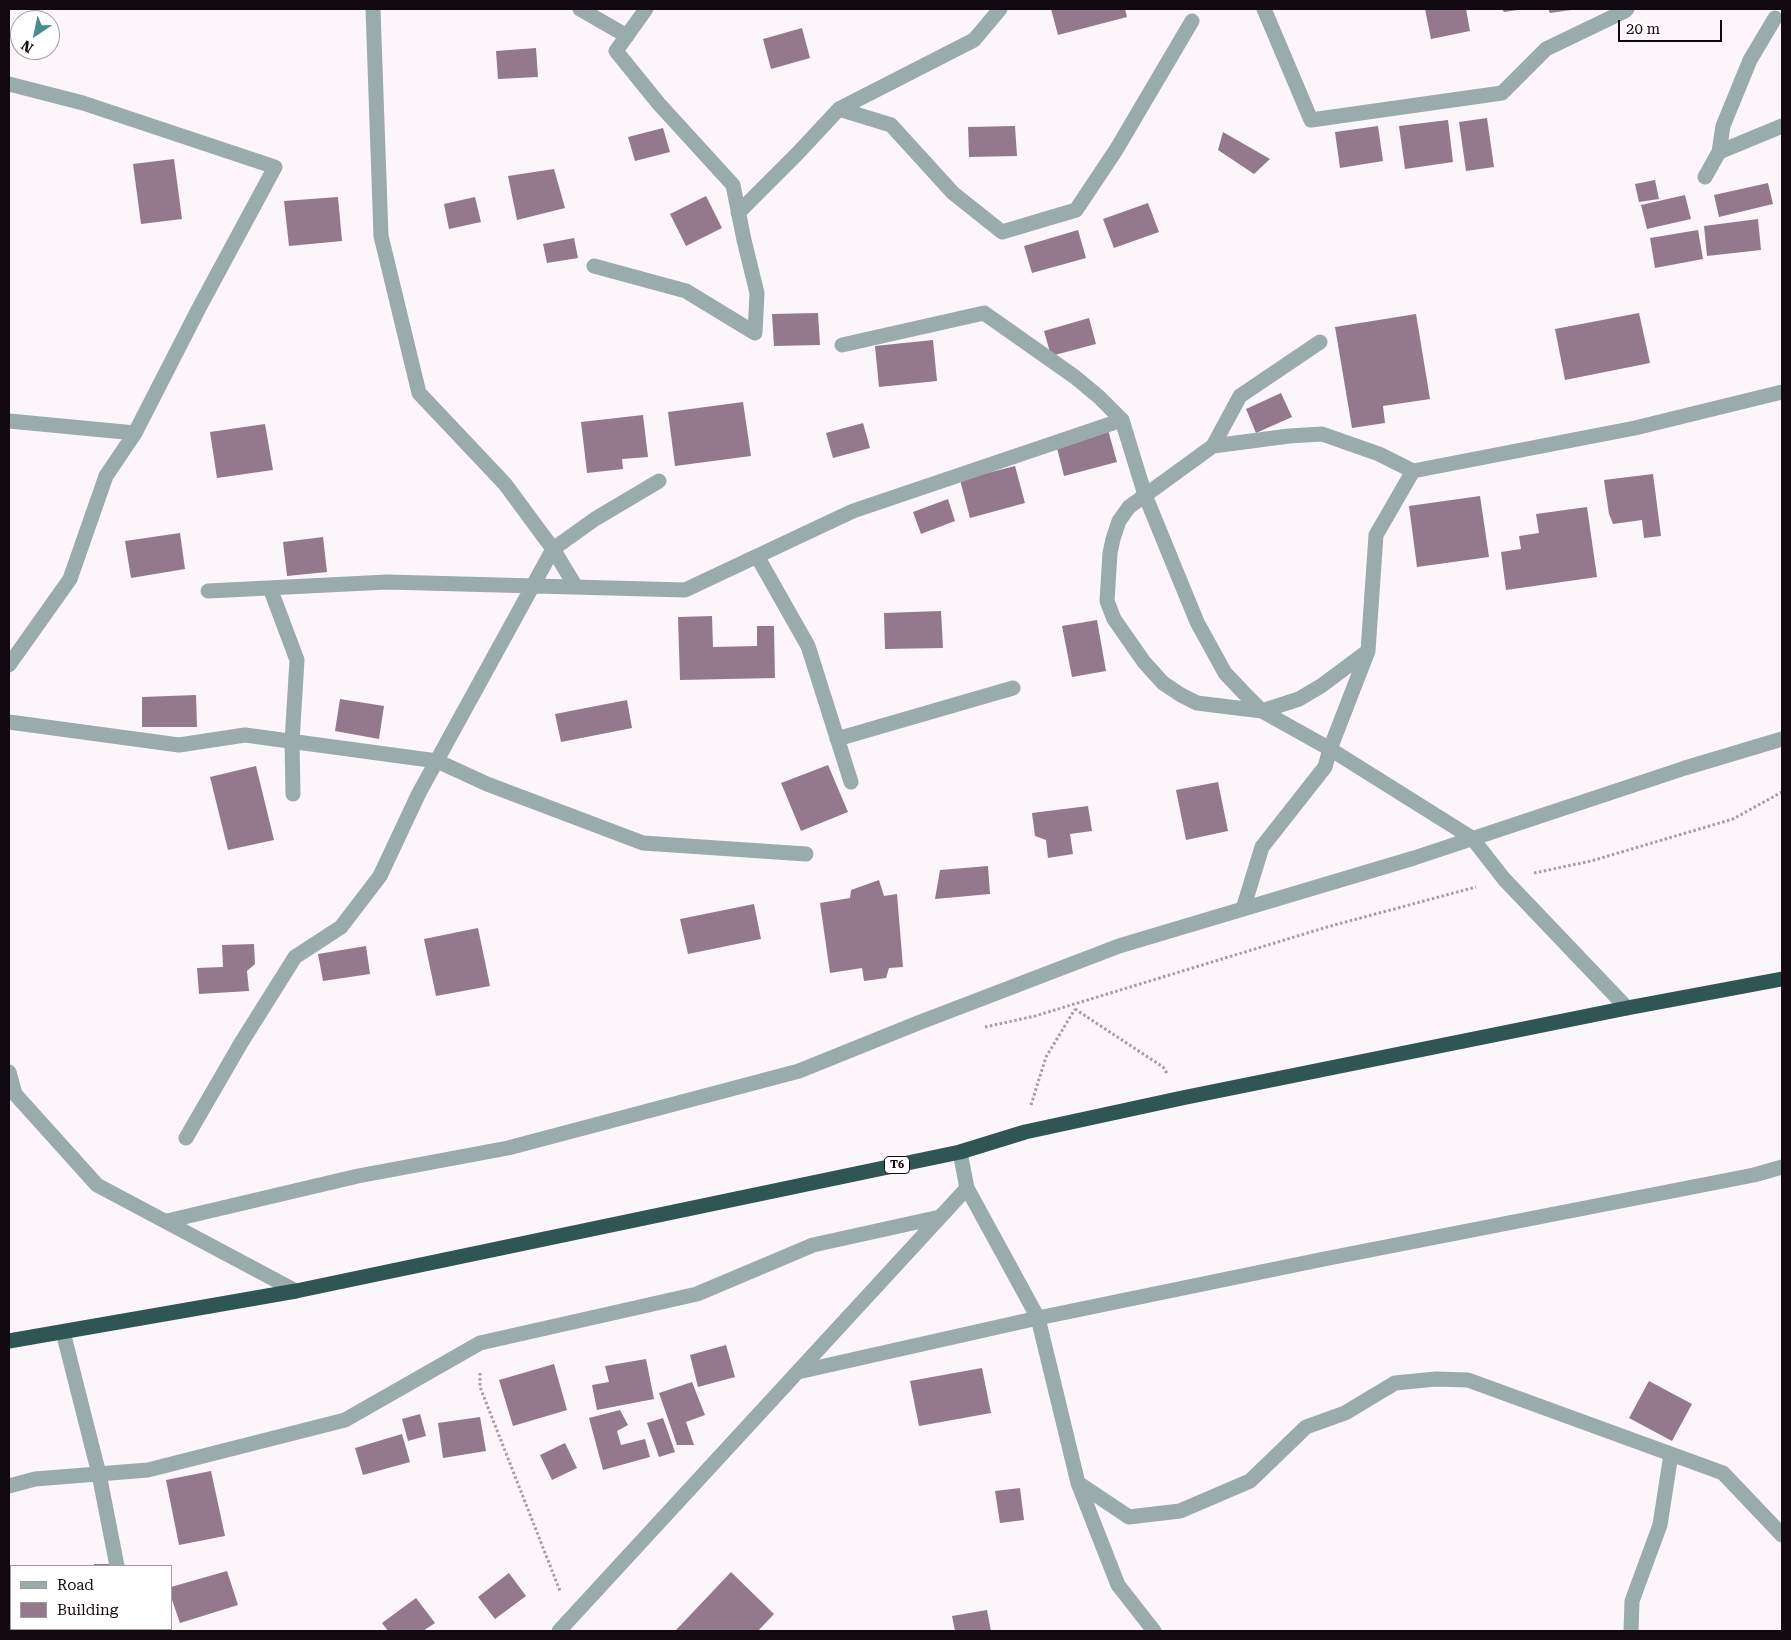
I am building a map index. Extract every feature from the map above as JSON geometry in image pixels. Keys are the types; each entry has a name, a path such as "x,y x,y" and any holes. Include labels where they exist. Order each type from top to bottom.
{"highway":[{"name":"T6","path":"9,1341 296,1291 960,1152 1025,1132 1182,1098 1627,1008 1782,980"}],"street":[{"path":"373,9 382,236 419,393 505,484 553,549 576,587"},
{"path":"580,9 626,36"},
{"path":"594,266 686,291 755,333 757,293 733,185 659,104 616,51 646,9"},
{"path":"738,213 839,109 974,40 1000,9"},
{"path":"1264,9 1311,120 1502,93 1546,49 1627,9"},
{"path":"1705,177 1719,152 1723,126 1750,60 1773,15"},
{"path":"839,109 891,125 952,193 1002,232 1076,210 1116,150 1192,21"},
{"path":"9,84 83,102 275,167 199,308 135,433 106,476 70,579 9,665"},
{"path":"1719,152 1782,126"},
{"path":"842,345 984,313 1099,397 1122,420 1145,494 1197,622 1225,673 1262,711 1330,748 1472,838 1504,879 1627,1008"},
{"path":"1320,342 1240,396 1212,446 1145,494 1124,513 1119,520 1110,553 1107,601 1114,619 1144,662 1163,683 1197,703 1262,711 1299,699 1321,686 1368,651"},
{"path":"1212,446 1289,436 1322,434 1379,454 1413,471 1635,428 1782,392"},
{"path":"208,591 387,582 685,590 853,511 1122,420"},
{"path":"9,421 135,433"},
{"path":"1243,909 1262,847 1325,766 1330,748 1368,651 1376,535 1413,471"},
{"path":"186,1138 241,1043 295,957 341,926 380,876 419,793 553,549 595,519 658,482"},
{"path":"757,556 808,646 851,782"},
{"path":"270,588 297,660 292,742 293,794"},
{"path":"837,739 1013,688"},
{"path":"9,722 179,745 245,735 437,761 486,784 643,843 806,854"},
{"path":"167,1221 358,1176 508,1148 799,1071 1119,946 1414,858 1782,739"},
{"path":"9,1077 15,1094 97,1185 296,1291"},
{"path":"960,1152 966,1188 1038,1318 1078,1483 1118,1586 1154,1631"},
{"path":"798,1372 1038,1318 1324,1259 1754,1175 1782,1167"},
{"path":"559,1631 966,1188"},
{"path":"9,1486 35,1479 148,1470 344,1420 480,1343 697,1294 813,1246 940,1217"},
{"path":"63,1332 99,1474 117,1565"},
{"path":"1078,1483 1129,1517 1180,1511 1250,1481 1306,1427 1346,1413 1395,1383 1468,1380 1723,1474 1782,1535"},
{"path":"1631,1631 1632,1601 1660,1524 1671,1454"}],"path":[{"path":"978,1029 1035,1016 1327,927 1504,879 1591,861 1733,819 1782,792"},
{"path":"1025,1132 1034,1092 1046,1057 1075,1009 1076,1003"},
{"path":"1075,1009 1163,1068 1182,1098"},
{"path":"480,1343 480,1386 561,1593"}],"building":[{"path":"1051,9 1125,9 1127,17 1058,35"},
{"path":"1425,9 1466,9 1470,31 1431,39"},
{"path":"1502,9 1518,9 1518,10 1504,12"},
{"path":"1548,9 1571,9 1571,10 1550,13"},
{"path":"802,28 810,58 771,69 763,39"},
{"path":"536,48 538,77 498,79 496,51"},
{"path":"1487,118 1494,167 1466,171 1459,122"},
{"path":"1448,120 1453,162 1405,169 1399,126"},
{"path":"1015,126 1017,156 969,157 968,127"},
{"path":"1378,126 1383,161 1340,168 1335,132"},
{"path":"663,128 670,152 635,161 628,137"},
{"path":"1223,132 1270,159 1254,174 1218,150"},
{"path":"174,159 182,219 141,224 133,164"},
{"path":"554,169 565,208 517,220 508,176"},
{"path":"1655,180 1659,199 1639,202 1635,184"},
{"path":"1768,183 1773,204 1719,217 1714,195"},
{"path":"1685,195 1691,219 1647,229 1641,205"},
{"path":"706,196 722,228 686,246 670,214"},
{"path":"338,197 342,241 289,246 284,201"},
{"path":"475,197 481,222 449,229 444,204"},
{"path":"1148,203 1159,232 1114,248 1103,219"},
{"path":"1758,219 1761,250 1707,256 1704,226"},
{"path":"1078,230 1086,258 1032,273 1024,246"},
{"path":"1698,230 1703,259 1655,268 1650,238"},
{"path":"574,238 578,258 547,263 543,244"},
{"path":"818,313 820,345 774,346 772,314"},
{"path":"1639,313 1650,363 1565,380 1555,329"},
{"path":"1416,314 1430,399 1383,406 1385,423 1352,428 1335,327"},
{"path":"1089,318 1096,344 1051,356 1044,331"},
{"path":"933,340 937,381 879,387 875,346"},
{"path":"1281,393 1292,417 1256,433 1246,409"},
{"path":"743,402 751,456 675,466 668,412"},
{"path":"643,415 648,457 622,459 623,469 587,473 581,422"},
{"path":"863,423 870,448 833,458 826,433"},
{"path":"265,424 273,470 217,478 210,432"},
{"path":"1108,430 1117,462 1064,476 1056,444"},
{"path":"1015,466 1025,503 970,518 960,480"},
{"path":"1653,474 1661,536 1644,538 1642,520 1613,524 1609,514 1604,480"},
{"path":"1480,496 1489,557 1417,567 1409,506"},
{"path":"948,499 955,521 921,534 913,512"},
{"path":"1587,507 1597,577 1506,590 1501,552 1521,549 1519,536 1539,533 1536,514"},
{"path":"180,533 185,569 131,578 125,541"},
{"path":"323,537 327,572 287,576 283,542"},
{"path":"941,611 943,648 885,649 884,613"},
{"path":"712,616 713,647 757,646 757,626 774,626 775,678 680,680 678,617"},
{"path":"1097,620 1106,671 1072,677 1062,626"},
{"path":"196,695 197,727 142,727 142,697"},
{"path":"340,699 384,706 379,739 335,731"},
{"path":"627,700 632,728 561,742 555,714"},
{"path":"828,765 848,812 801,831 781,783"},
{"path":"256,766 274,840 228,850 210,777"},
{"path":"1218,782 1228,831 1186,840 1176,790"},
{"path":"1088,806 1092,831 1070,834 1073,854 1048,858 1046,840 1035,836 1032,813"},
{"path":"988,866 990,894 935,899 940,870"},
{"path":"879,880 884,896 897,894 903,967 889,968 886,978 864,981 862,968 830,973 820,903 850,898 851,890"},
{"path":"754,904 761,939 688,954 680,919"},
{"path":"478,928 490,986 436,996 424,939"},
{"path":"254,944 255,964 247,971 249,991 199,994 197,968 223,967 222,945"},
{"path":"366,946 370,974 323,981 318,954"},
{"path":"726,1345 735,1377 698,1387 690,1355"},
{"path":"646,1359 654,1399 597,1410 592,1385 609,1382 605,1366"},
{"path":"554,1364 567,1410 513,1426 499,1380"},
{"path":"982,1368 991,1413 919,1426 910,1381"},
{"path":"1649,1381 1692,1404 1672,1441 1629,1418"},
{"path":"692,1382 705,1415 686,1422 694,1445 677,1445 659,1393"},
{"path":"620,1410 628,1425 617,1431 621,1445 645,1439 650,1457 603,1470 589,1418"},
{"path":"420,1414 426,1436 408,1441 402,1419"},
{"path":"480,1417 486,1451 443,1458 438,1423"},
{"path":"663,1418 675,1452 659,1457 647,1423"},
{"path":"402,1434 410,1462 363,1475 355,1448"},
{"path":"565,1443 577,1468 552,1480 540,1455"},
{"path":"211,1471 225,1536 179,1545 166,1480"},
{"path":"1020,1488 1024,1520 1000,1523 995,1491"},
{"path":"94,1564 110,1564 110,1565"},
{"path":"227,1571 238,1605 180,1623 172,1600 172,1587"},
{"path":"731,1572 774,1614 758,1631 677,1631 676,1630"},
{"path":"509,1573 526,1596 495,1619 478,1597"},
{"path":"416,1598 435,1623 423,1631 388,1631 382,1623"},
{"path":"987,1610 991,1631 955,1631 952,1616"},
{"path":"37,1630 89,1630 89,1631"}]}
